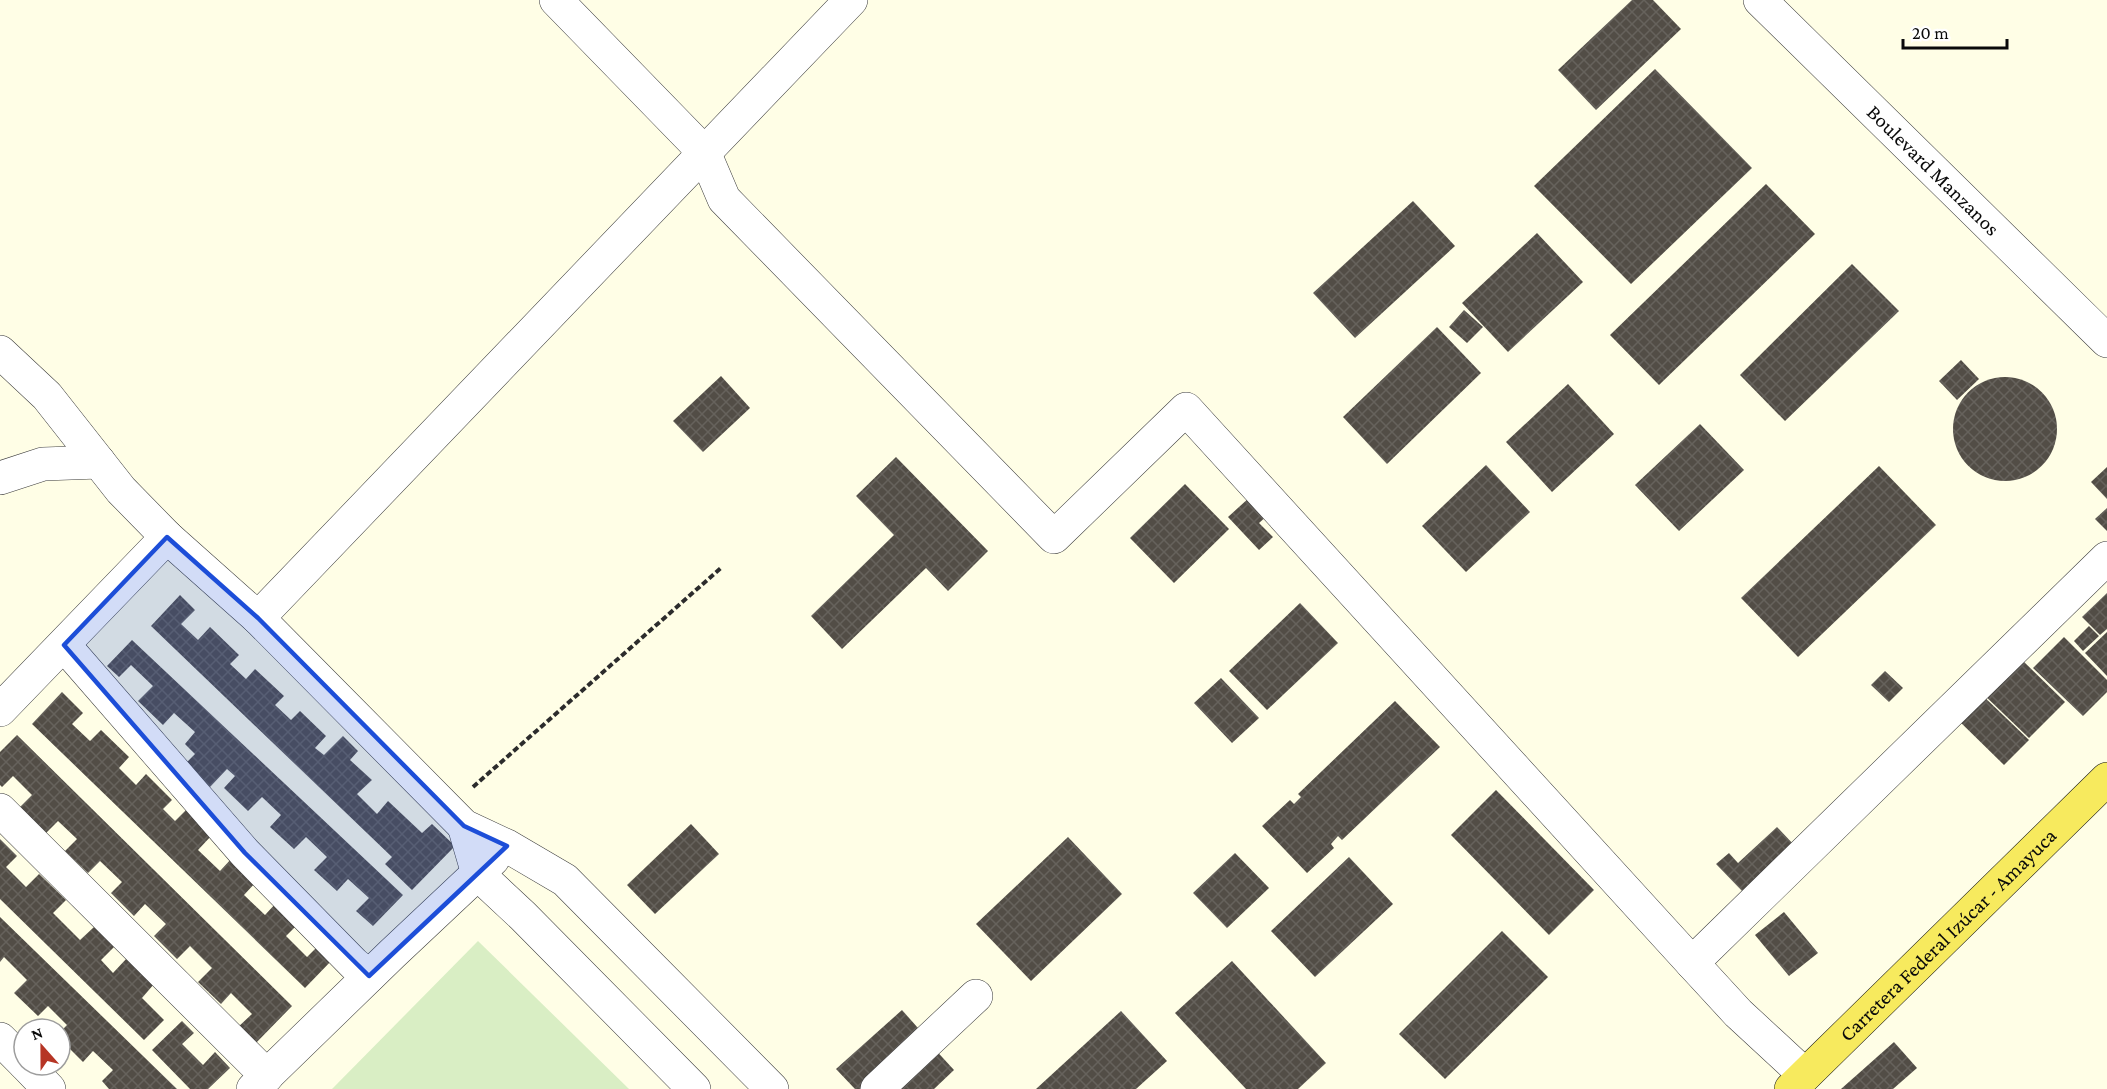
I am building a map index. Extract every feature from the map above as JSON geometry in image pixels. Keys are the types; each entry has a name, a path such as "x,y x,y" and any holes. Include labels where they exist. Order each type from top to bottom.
{"main road":[{"name":"Carretera Federal Izúcar - Amayuca","path":"1798,1082 2107,780"}],"street":[{"path":"556,0 704,152 724,199 1054,537 1186,409 1738,1013 1798,1082"},
{"path":"258,618 851,0"},
{"name":"Boulevard Manzanos","path":"1773,4 2107,341"},
{"path":"0,352 47,396 121,490 167,537 258,618 456,818 565,880 772,1089"},
{"path":"0,478 43,464 99,462"},
{"path":"0,710 167,537"},
{"path":"1692,963 2107,558"},
{"path":"64,645 246,853 354,964 369,976"},
{"path":"0,810 260,1083 507,846"},
{"path":"456,818 478,874 523,916 694,1089"},
{"path":"877,1089 976,996"},
{"path":"0,1039 12,1051"},
{"path":"37,1077 49,1089"}],"path":[{"path":"456,818 722,567"}],"highlighted area":[{"path":"167,537 258,618 464,826 507,846 369,976 245,853 64,645"}],"green space":[{"path":"478,941 629,1089 332,1089"}],"building":[{"path":"1632,0 1653,0 1681,29 1596,110 1558,70"},
{"path":"1655,69 1752,168 1631,284 1534,186"},
{"path":"1766,184 1815,234 1659,385 1610,335"},
{"path":"1413,201 1455,246 1355,338 1313,293"},
{"path":"1537,233 1583,282 1508,352 1462,303"},
{"path":"1852,264 1899,311 1785,421 1740,375"},
{"path":"1464,310 1483,327 1467,343 1449,327"},
{"path":"1437,327 1481,373 1387,464 1343,417"},
{"path":"1961,360 1979,379 1957,400 1939,381"},
{"path":"721,376 750,408 703,452 673,421"},
{"path":"2005,377 2025,381 2042,392 2053,409 2057,429 2053,449 2042,466 2025,477 2005,481 1985,477 1968,466 1957,449 1953,429 1957,409 1968,392 1985,381"},
{"path":"1568,384 1614,434 1552,492 1506,442"},
{"path":"1700,424 1744,470 1679,531 1635,485"},
{"path":"896,457 988,551 948,591 926,568 842,649 811,616 894,535 856,496"},
{"path":"1486,465 1530,512 1466,572 1422,526"},
{"path":"1879,466 1936,525 1798,657 1741,598"},
{"path":"2107,467 2107,499 2091,482"},
{"path":"1185,484 1229,529 1174,583 1130,538"},
{"path":"1250,497 1268,515 1259,523 1273,537 1259,550 1228,517"},
{"path":"2107,508 2107,531 2095,519"},
{"path":"2107,593 2107,629 2100,635 2082,617"},
{"path":"180,595 195,610 181,624 198,640 210,627 239,655 230,664 246,679 255,669 284,696 275,705 291,720 300,711 326,736 315,748 324,755 343,736 358,751 350,760 372,780 357,794 377,814 388,801 422,833 432,824 455,846 412,890 385,864 392,857 151,626"},
{"path":"1300,603 1338,643 1267,710 1229,671"},
{"path":"2089,626 2099,636 2083,651 2074,641"},
{"path":"2107,632 2107,676 2085,653"},
{"path":"2064,637 2107,680 2107,692 2083,716 2033,668"},
{"path":"132,640 403,895 373,926 356,911 369,898 348,879 337,891 314,870 327,857 306,837 294,849 270,827 281,815 262,797 248,811 224,788 235,776 227,769 210,787 185,764 195,754 185,744 195,732 174,713 163,725 138,701 153,686 131,665 119,677 107,666"},
{"path":"2016,654 2065,702 2029,738 1980,691"},
{"path":"1885,671 1903,688 1889,702 1871,685"},
{"path":"1221,678 1259,718 1232,743 1194,703"},
{"path":"62,692 83,713 72,724 90,741 101,730 129,757 119,768 136,785 146,774 172,800 163,809 175,821 186,810 212,835 198,850 220,871 232,858 256,882 244,895 265,915 277,902 299,923 286,936 307,957 320,944 334,958 305,988 32,724"},
{"path":"1979,692 2029,740 2004,765 1955,717"},
{"path":"1395,701 1440,747 1342,840 1338,836 1331,844 1334,848 1307,873 1262,826 1290,800 1294,804 1301,797 1298,794"},
{"path":"17,735 292,1006 254,1045 237,1028 252,1014 231,993 221,1004 198,982 212,968 190,946 177,959 154,936 166,924 145,904 134,916 111,893 122,882 100,861 88,873 65,851 77,839 58,821 46,833 20,807 32,795 13,776 2,787 0,785 0,752"},
{"path":"1496,790 1594,890 1549,935 1451,835"},
{"path":"691,824 719,854 655,914 627,885"},
{"path":"1777,827 1795,846 1744,893 1716,864 1729,853 1738,863"},
{"path":"1068,837 1122,894 1031,981 976,924"},
{"path":"0,839 17,856 6,867 26,887 39,874 66,900 53,913 80,940 94,927 114,947 101,960 113,973 127,958 154,984 142,998 164,1020 144,1040 0,899"},
{"path":"1235,853 1269,888 1227,928 1193,893"},
{"path":"1349,857 1393,904 1315,977 1271,931"},
{"path":"1784,912 1818,953 1789,976 1755,935"},
{"path":"0,917 177,1089 109,1089 102,1081 113,1070 93,1051 83,1062 72,1051 72,1017 59,1017 48,1006 38,1016 14,993 27,980 4,957 0,962"},
{"path":"1502,931 1548,977 1445,1079 1399,1034"},
{"path":"1232,961 1326,1063 1298,1089 1246,1089 1175,1013"},
{"path":"902,1010 926,1037 867,1089 855,1089 836,1069"},
{"path":"1121,1011 1167,1061 1136,1089 1036,1089"},
{"path":"182,1021 194,1033 182,1044 203,1065 215,1052 230,1068 208,1089 190,1089 152,1050"},
{"path":"1894,1042 1917,1068 1893,1089 1841,1089"},
{"path":"931,1045 954,1070 934,1089 883,1089"}]}
